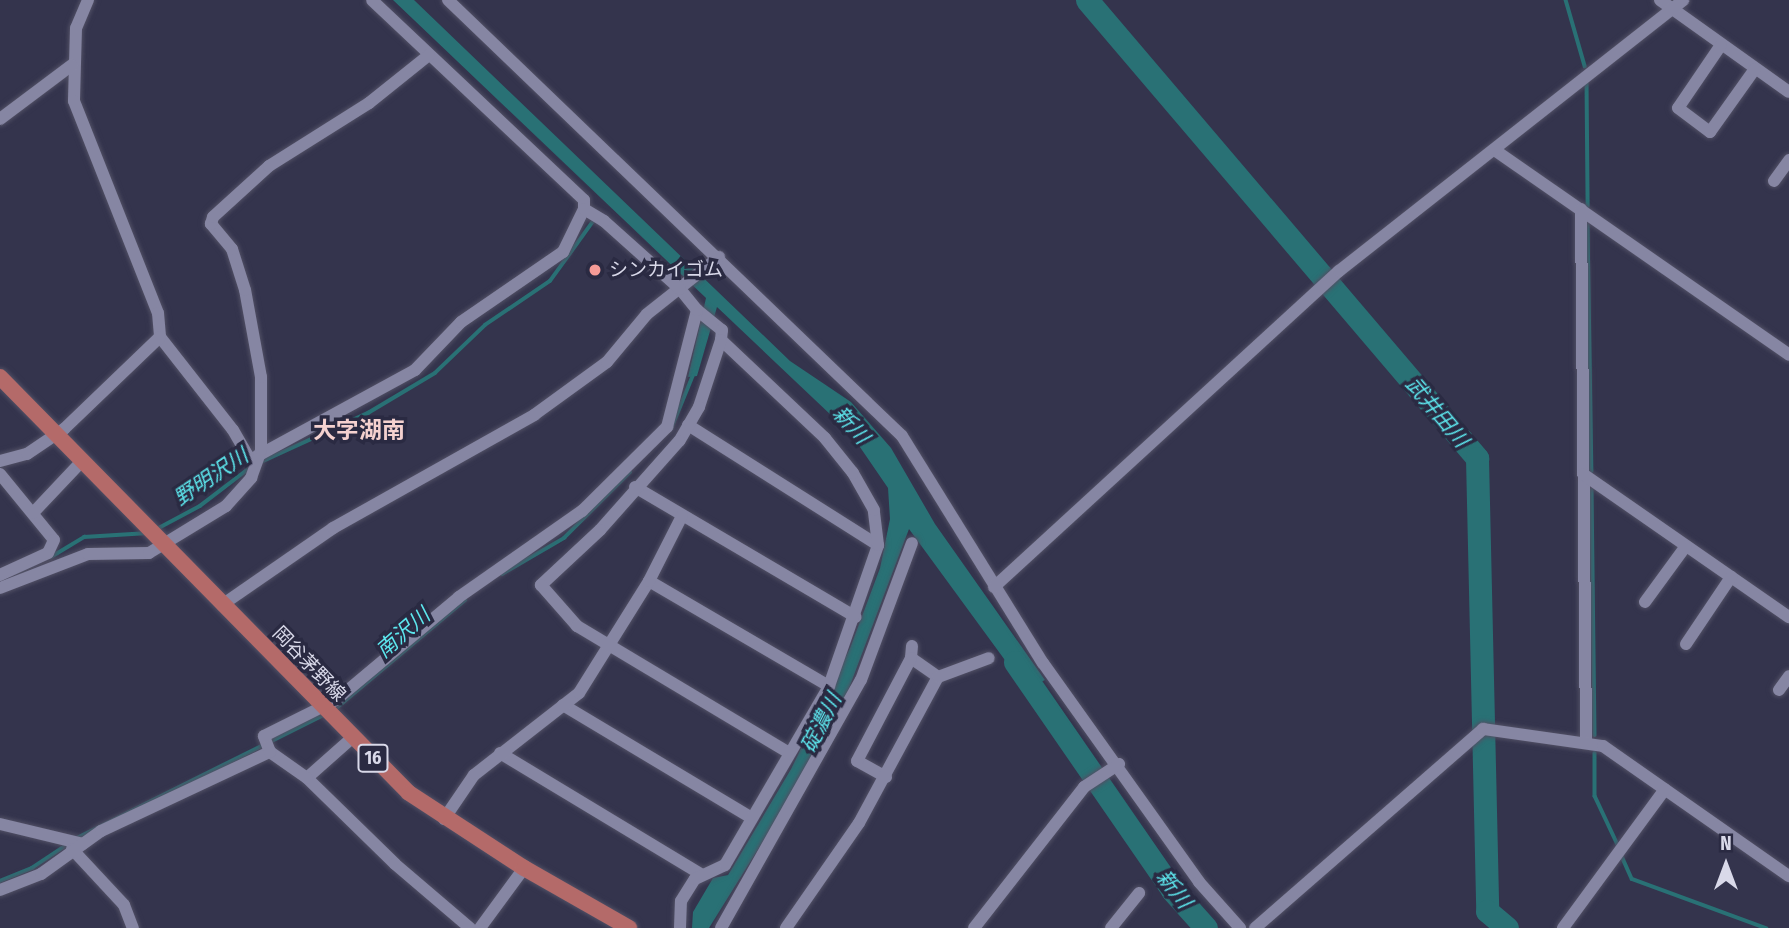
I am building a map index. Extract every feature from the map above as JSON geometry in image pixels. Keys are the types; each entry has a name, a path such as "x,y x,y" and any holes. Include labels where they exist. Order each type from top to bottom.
{"main road":[{"name":"岡谷茅野線","path":"0,377 409,793 444,819 606,923 629,928"}],"street":[{"path":"89,0 76,28 72,65 74,101 158,313 160,337 233,430 250,460 261,450 326,421 415,370 461,322 563,252 584,209 584,200 372,0"},
{"path":"448,0 714,261 902,436 1043,663 1119,764 1199,881 1240,928"},
{"path":"1660,0 1678,5 1721,45 1789,92"},
{"path":"994,587 1339,271 1496,151 1580,78 1678,5"},
{"path":"1721,45 1678,108 1710,132 1755,68"},
{"path":"0,589 88,554 149,553 161,542 226,506 251,478 261,450 261,377 245,290 232,249 211,224 213,217 270,166 369,103 429,55"},
{"path":"0,119 72,65"},
{"path":"1496,151 1789,355"},
{"path":"1774,181 1789,160"},
{"path":"584,209 604,221 683,288 696,310 722,330 721,340 680,441 635,487 600,530 541,585 577,626 789,753"},
{"path":"1581,209 1586,741"},
{"path":"222,605 333,528 534,415 607,362 647,314 714,261"},
{"path":"470,928 395,864 307,778 270,752 264,736 323,707 459,597 582,511 667,427 696,310"},
{"path":"0,461 27,454 55,433 160,337"},
{"path":"680,928 681,901 702,874 725,865 829,686 856,617 878,545 874,510 853,473 825,438 721,340"},
{"path":"688,425 878,545"},
{"path":"33,513 82,461"},
{"path":"0,474 54,540 48,553 0,575"},
{"path":"1583,474 1789,617"},
{"path":"635,487 856,617"},
{"path":"444,819 474,775 579,693 649,581 682,516"},
{"path":"721,928 861,680 912,543"},
{"path":"1645,602 1686,546"},
{"path":"1686,644 1731,577"},
{"path":"649,581 829,686"},
{"path":"886,777 857,761 912,652 938,677"},
{"path":"786,928 816,890 833,855 859,823 938,677 989,658"},
{"path":"1779,690 1789,676"},
{"path":"563,705 752,818"},
{"path":"1255,928 1487,728 1586,741 1603,746 1789,876"},
{"path":"307,778 352,737"},
{"path":"0,890 41,874 101,831 270,752"},
{"path":"500,753 702,874"},
{"path":"974,928 1087,785 1104,771 1119,764"},
{"path":"1563,928 1665,789"},
{"path":"0,824 78,847 124,905 133,928"},
{"path":"480,928 524,868"},
{"path":"1111,928 1139,893"}],"water":[{"name":"碇濃川","path":"393,0 414,0 790,361 851,402 891,448 935,524 1045,680 1026,689 909,529 845,699 803,777 709,928 692,928 693,912 713,878 728,875 791,769 850,648 880,568 890,519 888,488 851,434 717,307 697,376 688,377 706,298"}],"waterway":[{"name":"武井田川","path":"1087,0 1477,458 1487,911 1507,928"},
{"path":"1566,0 1585,66"},
{"path":"1587,79 1588,206"},
{"name":"野明沢川","path":"261,462 368,413 435,373 485,325 550,281 594,220"},
{"path":"1588,225 1592,471"},
{"name":"南沢川","path":"671,429 693,375"},
{"name":"野明沢川","path":"155,530 200,506 251,467"},
{"name":"南沢川","path":"502,574 564,538 630,472"},
{"path":"1592,490 1595,735"},
{"name":"野明沢川","path":"51,557 84,537 148,533"},
{"name":"野明沢川","path":"10,578 25,570"},
{"name":"南沢川","path":"334,710 465,600"},
{"name":"新川","path":"1015,662 1172,890 1206,928"},
{"name":"南沢川","path":"75,839 324,715"},
{"path":"1595,753 1595,796 1619,847"},
{"name":"南沢川","path":"0,881 32,868 68,844"},
{"path":"1621,854 1632,879 1766,928"}],"place":[{"name":"シンカイゴム","path":"595,270"}],"district":[{"name":"大字湖南","path":"359,430"}]}
